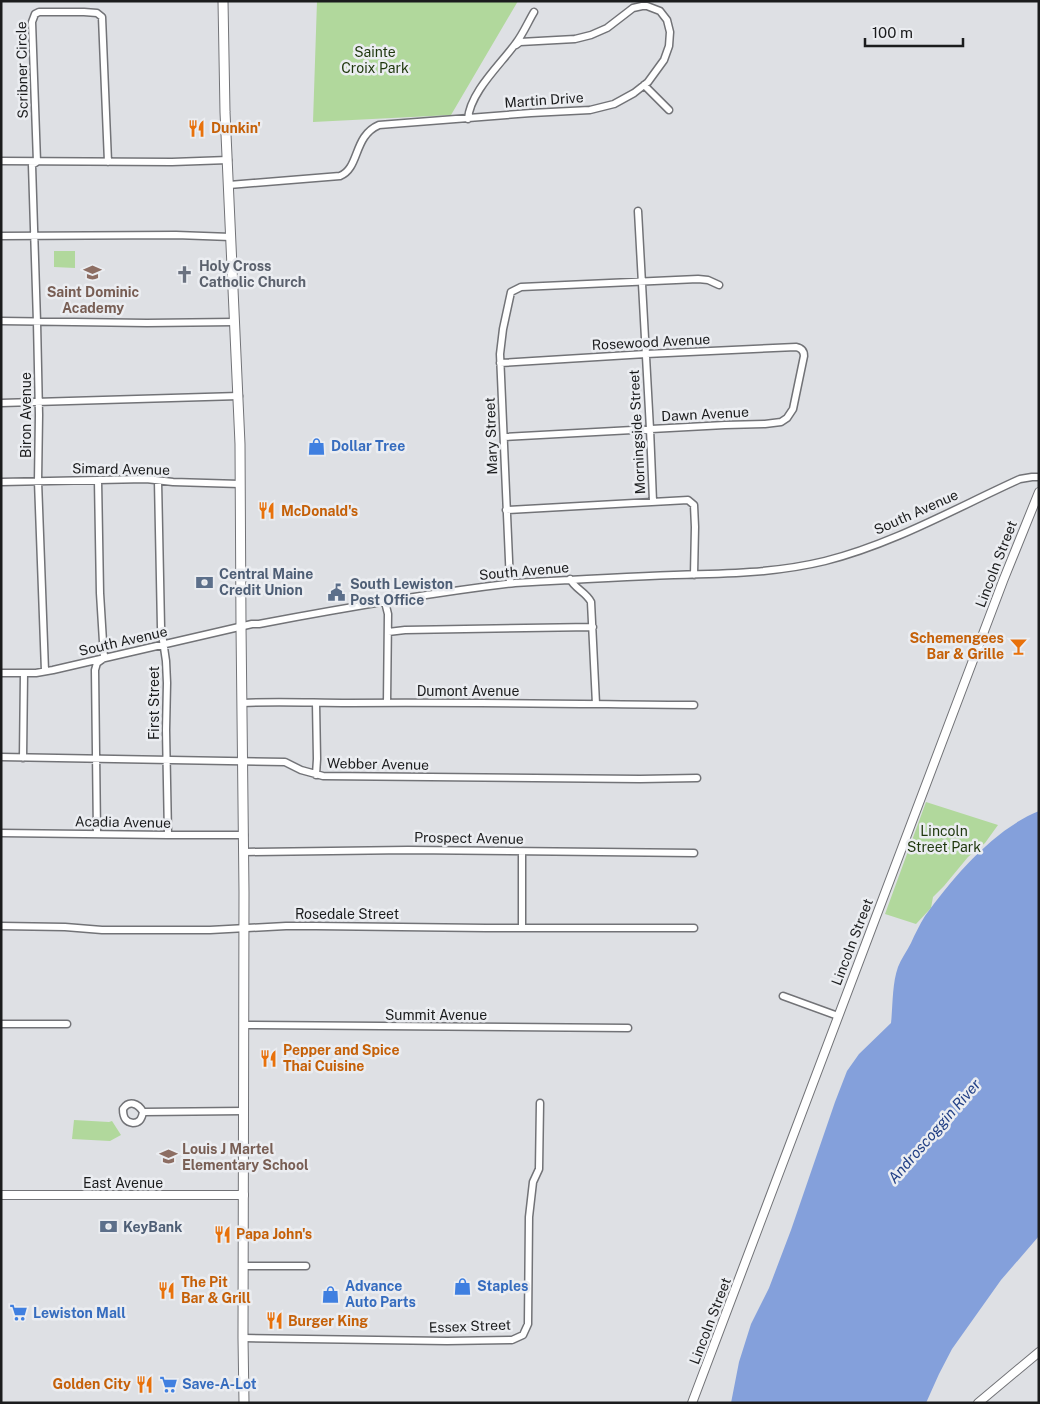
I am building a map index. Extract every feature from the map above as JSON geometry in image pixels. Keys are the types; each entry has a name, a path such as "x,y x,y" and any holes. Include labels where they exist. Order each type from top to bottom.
{"highway":[{"path":"223,1 225,112 239,396 244,835 244,1403"}],"main road":[{"name":"Lincoln Street","path":"692,1403 1006,573 1039,492"},
{"name":"East Avenue","path":"1,1196 244,1195"},
{"path":"978,1403 1039,1352"}],"street":[{"name":"Martin Drive","path":"229,185 340,176 350,168 361,140 373,127 379,125 597,109 614,104 644,85 664,60 669,46 670,26 660,11 647,6 636,7 606,28 584,37 520,42 516,44"},
{"name":"Scribner Circle","path":"36,162 33,16 39,12 84,12 97,13 102,17 108,162"},
{"path":"468,118 471,104 503,58 516,44 534,12"},
{"path":"644,85 669,110"},
{"path":"1,161 228,160"},
{"name":"Biron Avenue","path":"36,162 32,164 38,322 38,481 45,671"},
{"name":"Morningside Street","path":"638,212 653,501"},
{"path":"1,236 176,235 231,237"},
{"path":"642,281 698,279 708,280 719,285"},
{"name":"Mary Street","path":"510,584 500,354 511,292 521,287 642,281"},
{"path":"1,321 236,322"},
{"name":"Rosewood Avenue","path":"500,363 796,347 802,350 804,356 793,409 787,418"},
{"path":"1,403 239,396"},
{"name":"Dawn Avenue","path":"504,437 765,424 781,422 787,418"},
{"name":"South Avenue","path":"1,673 45,671 241,626 448,591 510,584 791,568 833,559 864,548 906,532 1020,480 1039,477"},
{"name":"Simard Avenue","path":"1,482 146,479 240,484"},
{"path":"97,834 95,670 97,663 104,658 100,593 98,480"},
{"name":"First Street","path":"158,481 161,626 166,661 168,835"},
{"path":"506,510 688,500 694,505 696,527 694,575"},
{"path":"570,580 573,586 587,596 591,602 596,704"},
{"path":"385,602 388,614 387,703"},
{"path":"388,632 404,630 593,627"},
{"path":"23,758 24,673"},
{"name":"Dumont Avenue","path":"242,703 694,705"},
{"path":"316,703 316,775"},
{"name":"Webber Avenue","path":"1,757 285,762 301,770 323,776 697,778"},
{"name":"Acadia Avenue","path":"1,833 244,835"},
{"name":"Prospect Avenue","path":"244,852 408,850 694,853"},
{"path":"522,852 522,927"},
{"name":"Rosedale Street","path":"1,926 64,926 102,930 210,930 316,926 694,928"},
{"path":"783,996 838,1016"},
{"path":"1,1024 67,1024"},
{"name":"Summit Avenue","path":"244,1025 628,1028"},
{"name":"Essex Street","path":"243,1338 447,1341 512,1340 523,1335 528,1324 529,1217 533,1182 539,1169 540,1102"},
{"path":"143,1112 244,1111"},
{"path":"243,1266 306,1266"}],"green space":[{"name":"Sainte Croix Park","path":"317,1 518,1 451,115 313,122"},
{"path":"54,251 75,251 75,268 54,267"},
{"name":"Lincoln Street Park","path":"926,802 998,825 985,843 968,857 933,897 931,908 916,924 885,914"},
{"path":"74,1120 112,1121 121,1135 110,1141 72,1139"}],"water":[{"name":"Androscoggin River","path":"1039,811 1039,1236 1001,1280 952,1349 926,1403 731,1403 739,1362 751,1324 769,1288 847,1071 859,1054 891,1023 895,980 901,961 925,916 962,870 1006,830 1022,819"}],"place":[{"name":"Dunkin'","path":"197,128"},
{"name":"Saint Dominic Academy","path":"93,272"},
{"name":"Holy Cross Catholic Church","path":"185,274"},
{"name":"Dollar Tree","path":"317,446"},
{"name":"McDonald's","path":"267,511"},
{"name":"Central Maine Credit Union","path":"205,582"},
{"name":"South Lewiston Post Office","path":"336,592"},
{"name":"Schemengees Bar & Grille","path":"1018,646"},
{"name":"Pepper and Spice Thai Cuisine","path":"269,1058"},
{"name":"Louis J Martel Elementary School","path":"168,1157"},
{"name":"KeyBank","path":"109,1227"},
{"name":"Papa John's","path":"222,1234"},
{"name":"Staples","path":"463,1286"},
{"name":"The Pit Bar & Grill","path":"167,1290"},
{"name":"Advance Auto Parts","path":"331,1294"},
{"name":"Lewiston Mall","path":"19,1313"},
{"name":"Burger King","path":"274,1321"},
{"name":"Golden City","path":"145,1384"},
{"name":"Save-A-Lot","path":"168,1384"}]}
